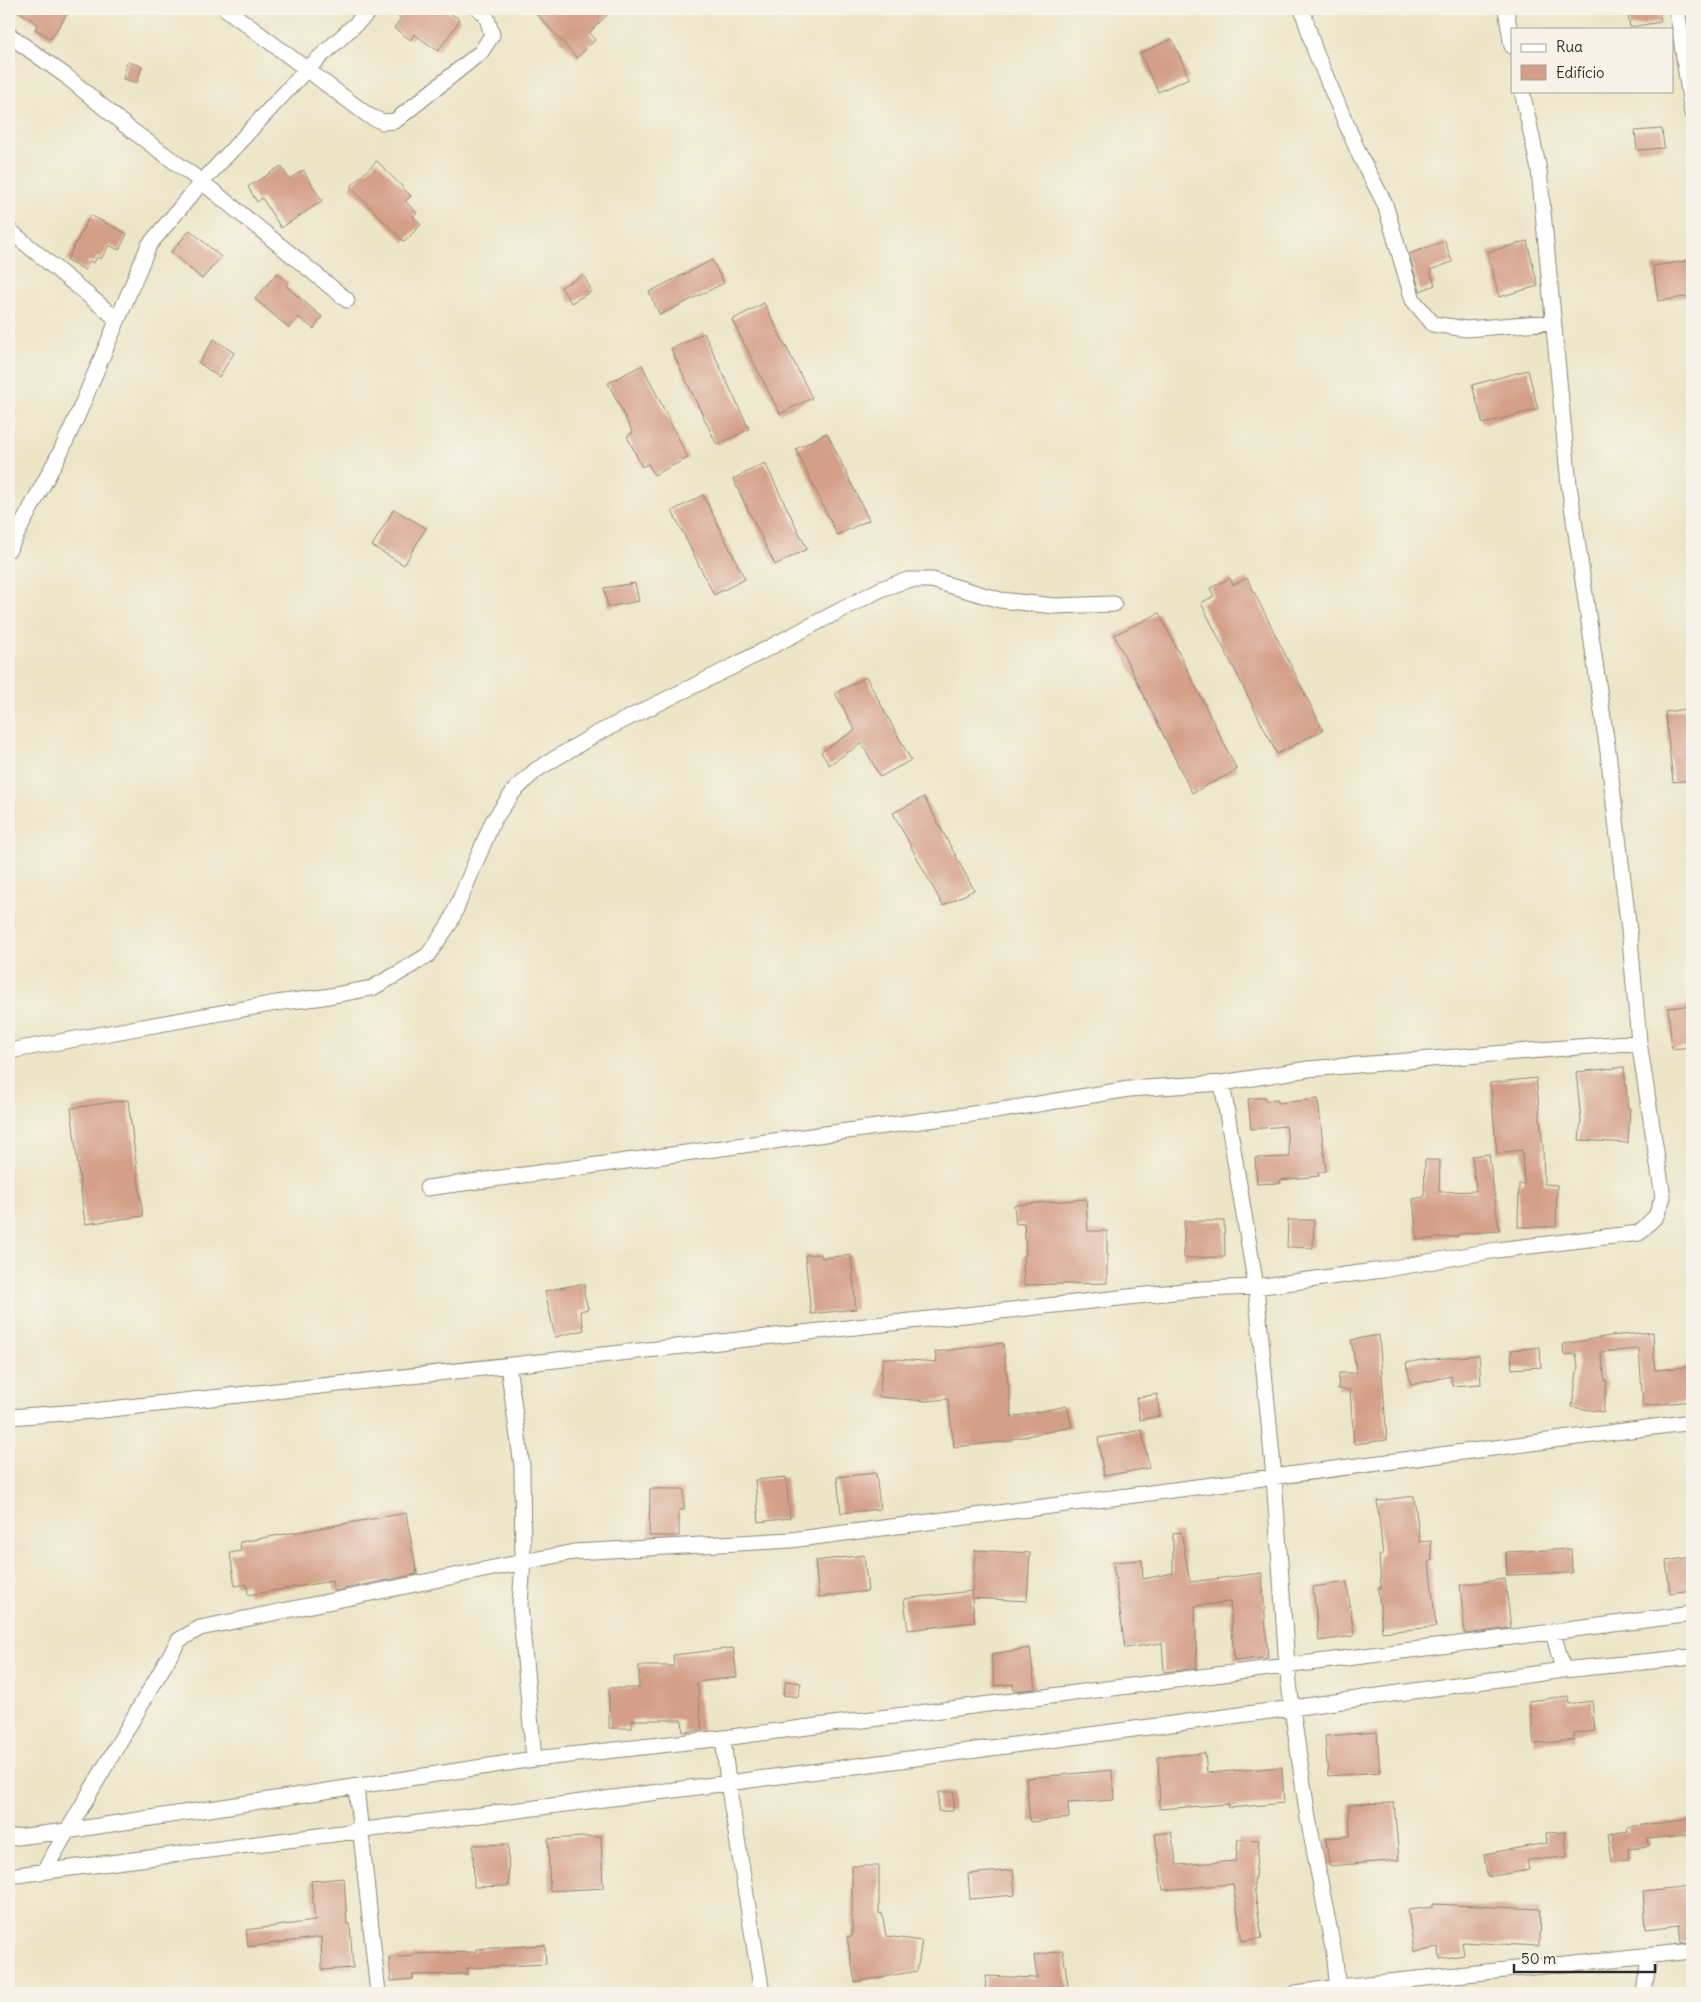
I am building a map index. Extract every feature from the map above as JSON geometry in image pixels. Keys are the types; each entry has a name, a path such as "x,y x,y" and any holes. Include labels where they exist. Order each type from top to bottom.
{"street":[{"path":"226,9 369,116 383,122 396,121 481,52 492,35 486,15 479,9"},
{"path":"9,549 62,449 150,245 202,182 307,69 372,9"},
{"path":"1302,9 1326,78 1360,156 1385,204 1414,300 1432,324 1466,329 1552,322"},
{"path":"1506,9 1511,40"},
{"path":"1677,9 1692,113"},
{"path":"9,35 66,76 126,126 202,182 347,300"},
{"path":"9,1417 93,1412 1182,1291 1256,1287 1382,1270 1497,1250 1639,1233 1656,1216 1663,1197 1639,1042 1630,939 1608,752 1569,485 1539,170 1522,92"},
{"path":"9,230 117,319"},
{"path":"9,1051 276,1003 324,998 372,988 428,955 450,923 493,821 514,791 536,770 596,734 883,588 908,580 932,580 1000,600 1055,606 1114,604"},
{"path":"428,1188 992,1111 1129,1089 1222,1083 1308,1069 1639,1042"},
{"path":"1222,1083 1256,1287 1274,1477 1287,1666 1292,1708 1308,1818 1331,1933 1338,1990"},
{"path":"508,1365 522,1466 523,1562 520,1605 534,1760"},
{"path":"44,1871 179,1640 200,1628 574,1552 791,1540 1692,1422"},
{"path":"9,1838 66,1832 534,1760 723,1738 1692,1614"},
{"path":"1553,1632 1563,1670"},
{"path":"9,1876 362,1832 1563,1670 1692,1657"},
{"path":"723,1738 728,1783 762,1993"},
{"path":"356,1787 378,1993"},
{"path":"1296,1993 1692,1951"},
{"path":"1644,1993 1649,1956"}],"building":[{"path":"15,9 70,9 51,39 35,29 38,24"},
{"path":"388,9 444,9 460,20 438,51 414,34 411,40 394,28 401,18"},
{"path":"532,9 613,9 589,33 595,40 577,58"},
{"path":"1627,9 1659,9 1661,22 1630,27"},
{"path":"1172,39 1189,78 1158,92 1140,53"},
{"path":"127,62 142,66 137,83 123,79"},
{"path":"1662,129 1664,148 1637,150 1635,131"},
{"path":"377,161 411,196 405,201 417,213 413,216 421,225 404,242 350,187"},
{"path":"281,166 289,179 303,170 322,201 281,228 262,198 257,202 248,187"},
{"path":"90,215 127,234 119,250 109,245 101,259 97,257 94,263 89,261 85,270 67,260"},
{"path":"190,230 221,257 202,279 171,252"},
{"path":"1445,241 1452,262 1430,270 1435,285 1420,291 1409,254"},
{"path":"1527,241 1538,286 1499,297 1488,252"},
{"path":"712,260 724,283 660,315 649,292"},
{"path":"1692,260 1692,296 1658,301 1653,266"},
{"path":"277,273 289,283 286,286 322,317 314,329 298,317 289,328 255,299"},
{"path":"583,275 592,291 571,303 561,287"},
{"path":"764,303 812,398 780,414 732,320"},
{"path":"704,333 749,429 717,445 671,349"},
{"path":"214,339 234,353 219,377 199,363"},
{"path":"642,365 688,458 654,475 648,464 642,467 627,436 633,433 608,383"},
{"path":"1528,370 1538,409 1483,424 1472,385"},
{"path":"827,433 869,520 837,535 796,449"},
{"path":"765,463 807,549 775,565 733,479"},
{"path":"703,495 745,579 714,595 672,511"},
{"path":"394,509 426,528 404,565 372,546"},
{"path":"1230,578 1233,585 1247,578 1323,730 1277,754 1201,603 1214,596 1210,588"},
{"path":"635,583 639,601 608,607 604,588"},
{"path":"1159,613 1237,770 1192,793 1114,635"},
{"path":"866,677 911,760 880,777 862,743 829,765 821,752 855,730 835,693"},
{"path":"1686,709 1692,780 1673,782 1665,712"},
{"path":"924,797 974,890 943,906 893,813"},
{"path":"1692,1005 1692,1047 1672,1049 1668,1008"},
{"path":"1624,1067 1628,1108 1630,1108 1628,1143 1579,1140 1581,1120 1576,1072"},
{"path":"1536,1078 1543,1147 1544,1184 1557,1185 1556,1227 1518,1227 1519,1184 1524,1184 1522,1150 1497,1153 1490,1083"},
{"path":"1265,1097 1266,1101 1278,1100 1278,1103 1318,1099 1326,1171 1318,1172 1319,1176 1280,1180 1281,1183 1257,1184 1255,1158 1290,1157 1286,1126 1251,1129 1248,1099"},
{"path":"128,1100 143,1216 85,1224 71,1108"},
{"path":"1489,1154 1499,1231 1417,1240 1413,1199 1424,1197 1425,1160 1440,1160 1439,1192 1476,1191 1472,1156"},
{"path":"1086,1199 1088,1231 1107,1231 1107,1283 1024,1285 1023,1255 1026,1255 1024,1223 1016,1224 1014,1205"},
{"path":"1288,1220 1314,1220 1313,1248 1287,1247"},
{"path":"1184,1221 1224,1221 1225,1257 1184,1258"},
{"path":"821,1254 822,1258 851,1255 856,1309 811,1314 805,1255"},
{"path":"585,1283 584,1293 588,1309 580,1311 584,1330 555,1337 545,1291"},
{"path":"1653,1332 1655,1370 1689,1367 1692,1401 1643,1406 1639,1349 1601,1352 1605,1381 1607,1381 1603,1412 1572,1407 1578,1366 1576,1354 1564,1355 1563,1344 1610,1336"},
{"path":"1379,1335 1387,1440 1354,1444 1350,1390 1338,1389 1339,1373 1357,1373 1351,1340"},
{"path":"1003,1343 1012,1417 1067,1406 1072,1427 1012,1439 1012,1441 954,1447 948,1399 926,1401 879,1397 883,1358 937,1362 935,1352"},
{"path":"1540,1347 1541,1367 1512,1369 1511,1350"},
{"path":"1479,1355 1481,1384 1452,1386 1451,1376 1411,1385 1406,1363"},
{"path":"1157,1394 1160,1416 1140,1420 1136,1398"},
{"path":"1142,1430 1149,1468 1104,1476 1098,1438"},
{"path":"876,1473 880,1509 841,1513 837,1477"},
{"path":"786,1477 790,1518 759,1522 755,1480"},
{"path":"650,1489 684,1489 684,1510 679,1510 679,1536 649,1536"},
{"path":"1414,1496 1420,1542 1431,1541 1432,1561 1429,1561 1436,1627 1382,1632 1378,1587 1381,1587 1379,1555 1383,1555 1377,1501"},
{"path":"406,1513 417,1574 334,1591 332,1581 248,1595 247,1584 235,1586 230,1553 241,1551 240,1542"},
{"path":"1181,1532 1190,1582 1262,1573 1268,1658 1234,1660 1230,1602 1195,1606 1197,1668 1164,1672 1162,1643 1125,1648 1113,1562 1142,1560 1143,1579 1173,1573 1173,1533"},
{"path":"1571,1549 1572,1573 1507,1575 1506,1552"},
{"path":"975,1550 1030,1553 1027,1601 972,1598"},
{"path":"864,1555 868,1591 819,1597 815,1561"},
{"path":"1692,1557 1692,1590 1670,1593 1666,1561"},
{"path":"1505,1579 1511,1628 1465,1634 1460,1585"},
{"path":"1347,1582 1354,1636 1319,1641 1313,1587"},
{"path":"971,1591 975,1622 908,1630 904,1599"},
{"path":"733,1648 737,1677 697,1682 702,1730 683,1732 682,1720 632,1720 632,1728 609,1728 609,1688 639,1688 639,1666 674,1666 673,1655"},
{"path":"1030,1648 1035,1689 1014,1691 1013,1684 995,1686 991,1654"},
{"path":"786,1681 801,1683 798,1697 783,1695"},
{"path":"1568,1696 1569,1704 1592,1701 1595,1731 1574,1733 1574,1740 1534,1744 1529,1701"},
{"path":"1377,1732 1380,1772 1328,1776 1325,1736"},
{"path":"1205,1753 1207,1773 1282,1767 1284,1803 1229,1808 1229,1804 1160,1809 1158,1757"},
{"path":"1112,1770 1114,1800 1068,1803 1069,1818 1030,1822 1026,1778"},
{"path":"939,1792 954,1792 953,1811 938,1811"},
{"path":"1394,1803 1399,1860 1329,1866 1326,1838 1350,1836 1349,1804"},
{"path":"1692,1819 1692,1834 1648,1839 1649,1846 1628,1848 1629,1860 1612,1862 1608,1834 1628,1831 1627,1827"},
{"path":"1171,1832 1177,1865 1236,1861 1238,1839 1259,1840 1254,1886 1262,1938 1242,1941 1233,1884 1163,1890 1155,1834"},
{"path":"1565,1832 1567,1857 1527,1860 1529,1870 1487,1877 1484,1854 1547,1843 1546,1833"},
{"path":"601,1836 603,1888 550,1891 548,1839"},
{"path":"508,1844 509,1886 474,1887 473,1845"},
{"path":"852,1866 879,1866 879,1914 882,1913 886,1936 922,1941 917,1971 855,1982 847,1937 852,1936"},
{"path":"1013,1870 1015,1895 970,1899 968,1874"},
{"path":"344,1878 347,1924 350,1924 353,1968 322,1970 321,1937 248,1947 246,1930 315,1921 311,1881"},
{"path":"1692,1886 1692,1942 1681,1943 1679,1925 1646,1929 1643,1891"},
{"path":"1433,1904 1540,1909 1539,1946 1462,1942 1464,1955 1440,1959 1439,1948 1414,1952 1408,1910 1433,1907"},
{"path":"545,1945 546,1964 467,1968 468,1974 413,1975 413,1979 391,1981 389,1958 413,1956 413,1954 476,1952 476,1949"},
{"path":"1063,1951 1069,1993 985,1993 986,1976 1037,1978 1034,1955"}]}
